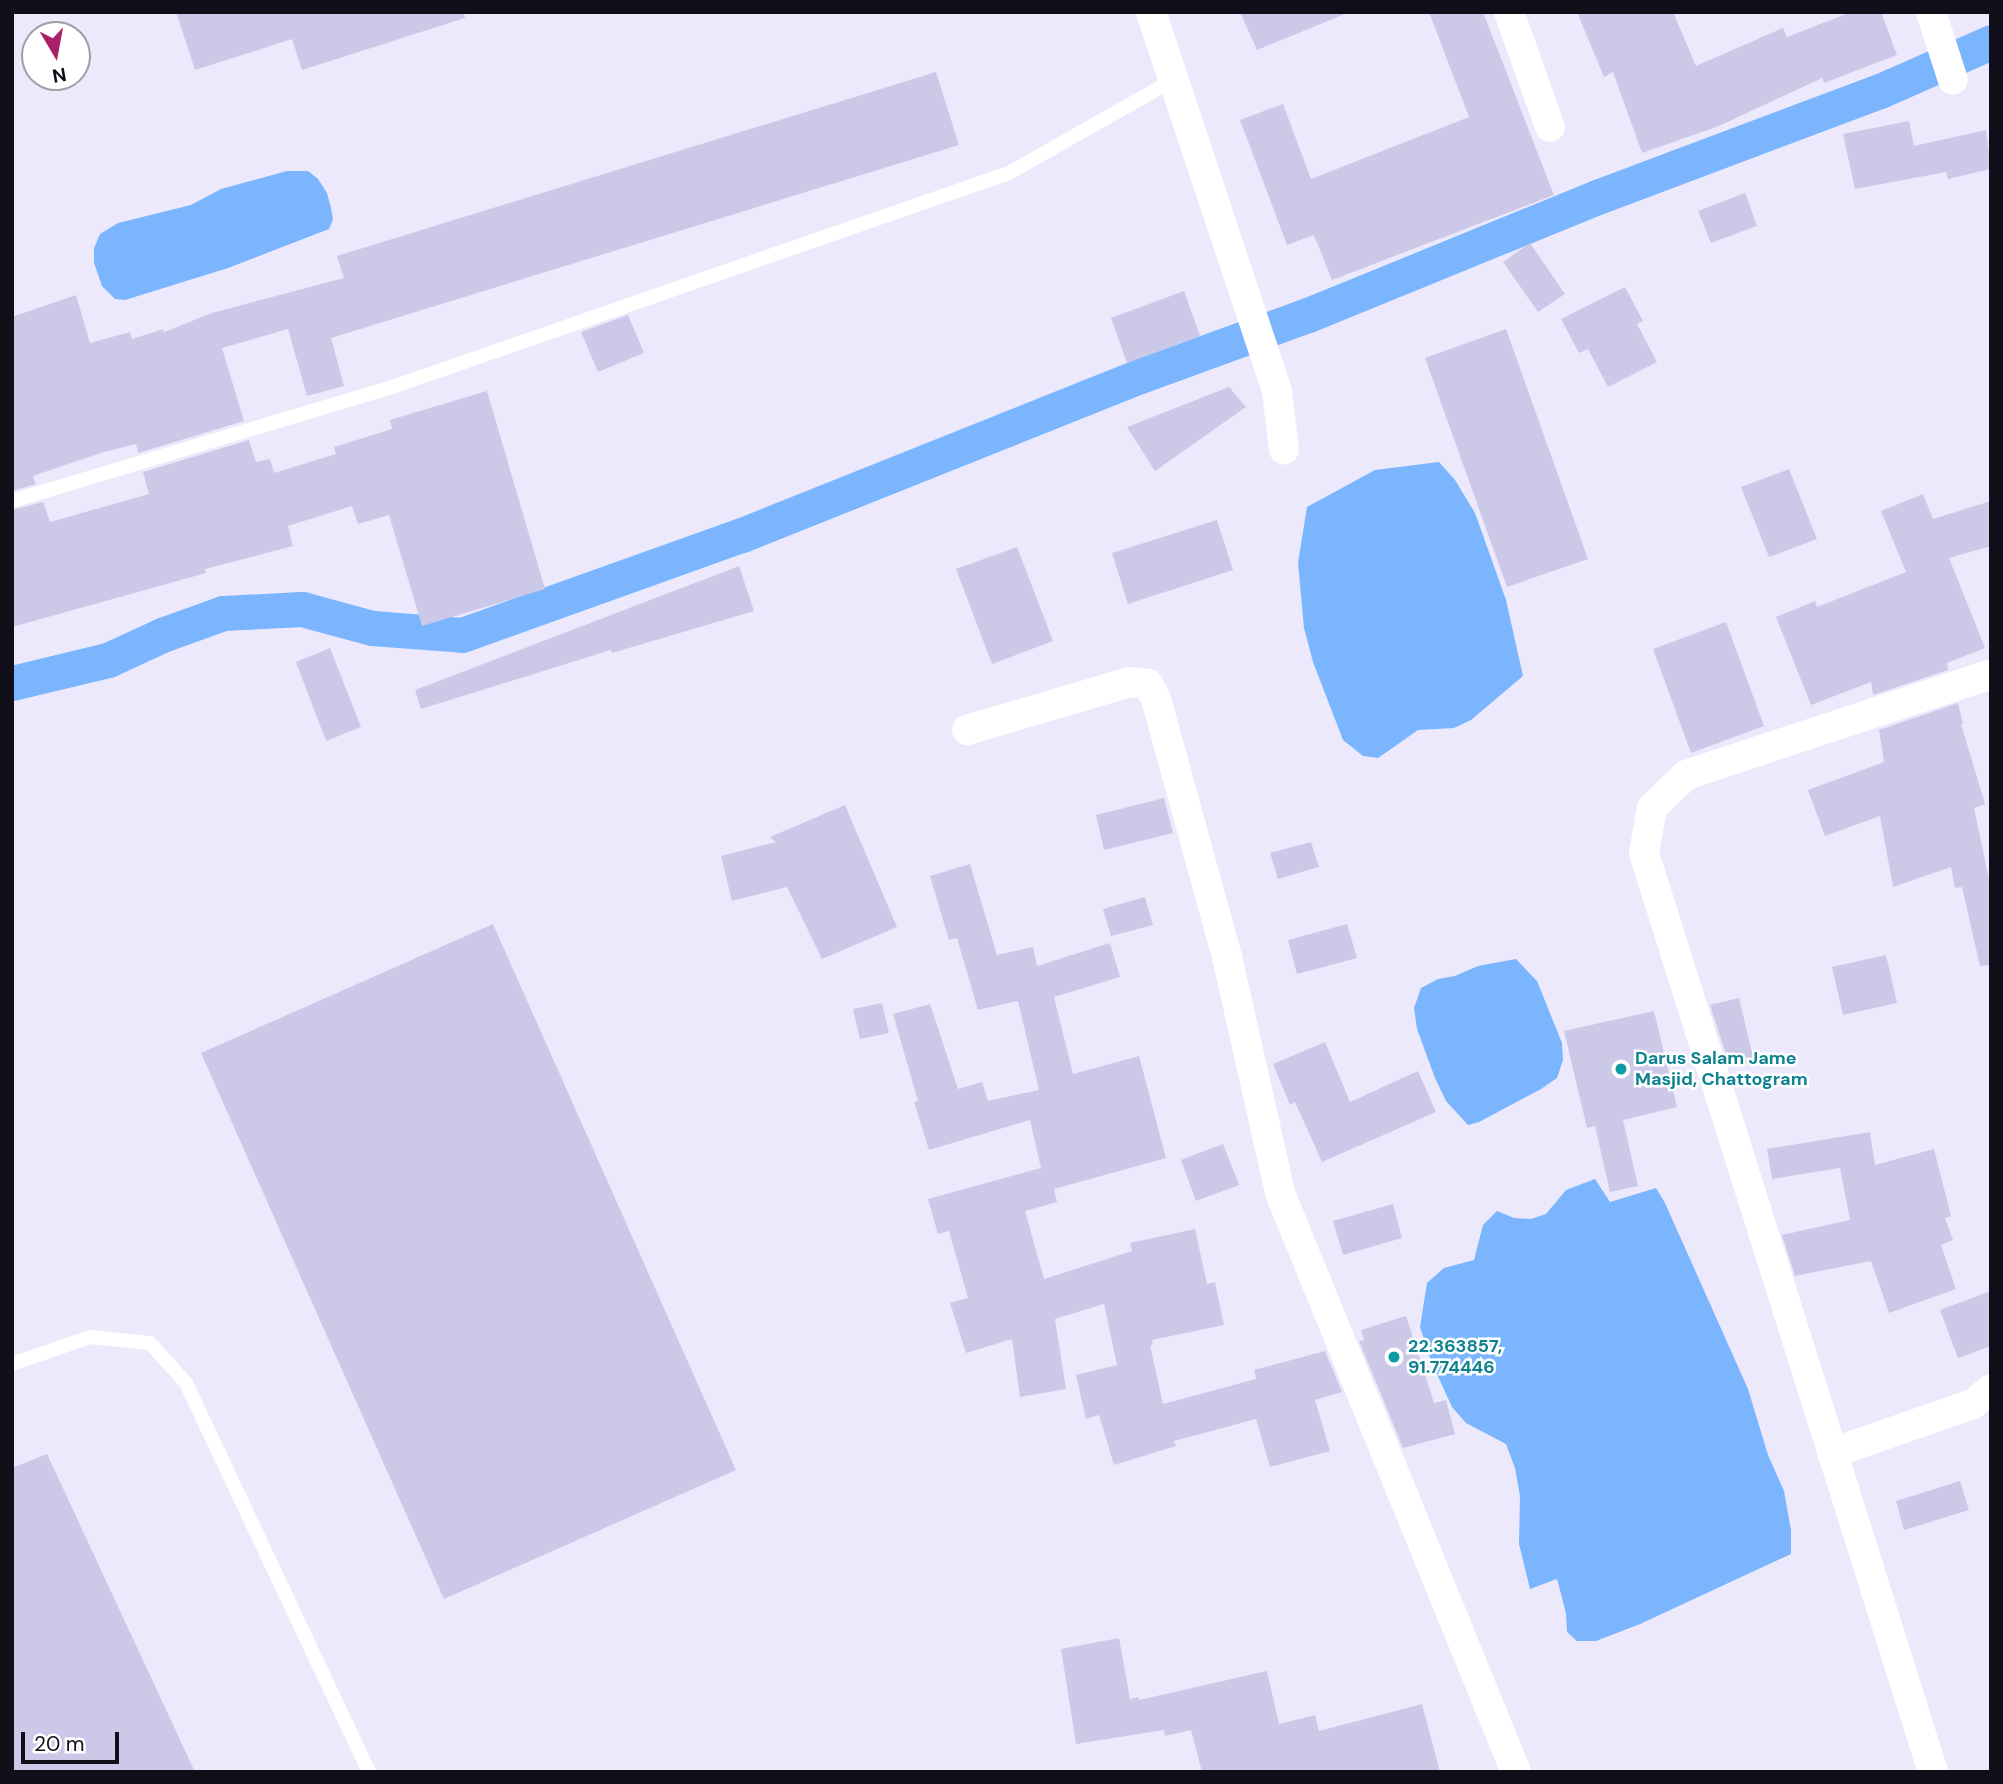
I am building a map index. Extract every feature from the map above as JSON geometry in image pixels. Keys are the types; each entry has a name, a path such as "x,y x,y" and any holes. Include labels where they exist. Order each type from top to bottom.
{"street":[{"path":"1151,12 1277,391 1284,450"},
{"path":"1509,12 1550,127"},
{"path":"1936,26 1953,80"},
{"path":"1933,1772 1644,853 1652,808 1686,775 1991,674"},
{"path":"967,730 1130,682 1148,684 1156,699 1227,957 1280,1193 1516,1772"},
{"path":"1832,1453 1973,1404 1991,1390"}],"lane":[{"path":"12,501 398,385 1009,173 1175,79"},
{"path":"12,1364 90,1336 150,1343 186,1383 369,1772"}],"water":[{"path":"287,171 308,171 318,179 327,193 331,208 333,219 329,229 228,268 125,300 115,299 102,286 94,263 94,248 100,234 118,223 191,205 221,189"},
{"path":"1439,462 1455,480 1475,513 1506,600 1523,676 1471,720 1454,728 1418,730 1378,758 1363,756 1343,740 1313,662 1304,628 1298,563 1307,507 1375,470"},
{"path":"1516,959 1537,981 1562,1043 1563,1060 1557,1078 1541,1089 1479,1122 1468,1125 1446,1101 1435,1078 1417,1029 1414,1008 1421,988 1438,979 1455,976 1478,966"},
{"path":"1595,1179 1610,1202 1656,1188 1665,1203 1748,1389 1768,1455 1784,1491 1791,1530 1791,1554 1640,1624 1596,1641 1577,1641 1567,1632 1566,1613 1557,1579 1530,1589 1519,1544 1520,1496 1515,1468 1506,1444 1466,1423 1452,1407 1431,1361 1420,1327 1427,1283 1444,1268 1474,1260 1483,1225 1497,1211 1514,1218 1531,1219 1546,1214 1566,1190"}],"building":[{"path":"176,12 464,12 465,18 302,70 292,39 195,70"},
{"path":"1240,12 1347,12 1347,13 1257,50"},
{"path":"1429,12 1483,12 1554,195 1332,280 1314,235 1287,245 1240,120 1283,104 1311,179 1469,117"},
{"path":"1577,12 1673,12 1696,66 1783,28 1787,37 1851,12 1881,12 1897,55 1824,83 1822,78 1719,126 1642,153 1613,72 1604,77"},
{"path":"936,72 959,145 331,338 344,386 307,396 288,329 222,348 244,421 138,453 136,444 104,452 33,476 36,484 12,491 12,317 76,295 90,343 130,332 132,339 163,329 164,332 212,313 344,278 337,256"},
{"path":"1909,121 1914,146 1986,130 1991,169 1948,179 1946,172 1855,189 1843,134"},
{"path":"1745,193 1757,226 1711,243 1698,211"},
{"path":"1530,243 1565,294 1538,312 1503,262"},
{"path":"1625,287 1643,321 1637,324 1657,362 1608,387 1588,349 1579,353 1561,319"},
{"path":"1184,291 1200,336 1127,363 1111,318"},
{"path":"628,315 644,353 598,372 581,332"},
{"path":"1506,329 1588,559 1507,587 1425,358"},
{"path":"1229,387 1246,407 1155,471 1127,427"},
{"path":"487,391 545,589 422,626 389,515 358,524 352,506 288,526 293,546 205,569 206,573 12,627 12,510 43,502 50,522 149,494 143,472 249,440 256,462 270,459 274,473 336,454 334,447 392,429 390,420"},
{"path":"1789,469 1817,539 1769,557 1741,487"},
{"path":"1923,494 1933,519 1991,501 1991,546 1949,558 1985,648 1947,663 1948,670 1873,695 1871,682 1811,705 1776,617 1815,601 1817,607 1906,572 1881,511"},
{"path":"1217,520 1233,570 1128,604 1112,553"},
{"path":"1017,547 1053,641 992,664 956,569"},
{"path":"739,566 754,611 612,653 611,650 421,709 415,690"},
{"path":"1726,622 1764,726 1691,753 1653,649"},
{"path":"330,648 361,727 326,741 296,662"},
{"path":"1958,703 1963,723 1961,724 1985,804 1974,808 1991,889 1991,965 1980,966 1962,887 1955,888 1951,867 1893,887 1880,816 1825,836 1808,790 1884,762 1879,730"},
{"path":"1164,798 1173,833 1104,850 1096,815"},
{"path":"845,805 897,927 822,959 787,887 732,901 721,856 776,842 770,837"},
{"path":"1311,842 1319,867 1278,879 1270,853"},
{"path":"970,864 997,955 1033,947 1037,966 1110,943 1120,977 1054,997 1073,1074 1139,1056 1166,1158 1054,1189 1057,1202 1025,1211 1044,1279 1132,1251 1130,1243 1195,1229 1207,1284 1215,1282 1224,1325 1152,1340 1153,1345 1150,1345 1163,1404 1256,1379 1254,1370 1325,1351 1342,1392 1315,1400 1330,1451 1270,1467 1256,1419 1174,1441 1176,1446 1114,1465 1099,1415 1086,1419 1076,1375 1117,1365 1104,1304 1055,1319 1066,1389 1020,1397 1012,1339 966,1353 950,1303 968,1298 949,1231 938,1234 928,1199 1041,1168 1030,1120 929,1150 914,1102 918,1101 893,1014 930,1004 958,1089 982,1082 988,1101 1039,1090 1018,1001 978,1010 957,938 949,940 930,876"},
{"path":"1145,897 1153,925 1111,936 1103,909"},
{"path":"493,924 736,1470 444,1599 201,1053"},
{"path":"1347,924 1357,958 1297,974 1288,940"},
{"path":"1886,955 1897,1003 1843,1015 1832,967"},
{"path":"1739,998 1754,1061 1730,1067 1710,1005"},
{"path":"882,1003 889,1033 860,1039 853,1009"},
{"name":"Darus Salam Jame Masjid, Chattogram","path":"1654,1011 1677,1107 1623,1120 1638,1186 1610,1192 1595,1126 1587,1128 1564,1031"},
{"path":"1325,1042 1350,1102 1418,1071 1436,1112 1322,1162 1295,1102 1290,1105 1273,1064"},
{"path":"1870,1132 1875,1165 1934,1149 1951,1216 1945,1218 1953,1240 1941,1245 1956,1289 1889,1313 1871,1261 1795,1276 1782,1235 1850,1220 1840,1168 1772,1179 1767,1149"},
{"path":"1223,1144 1239,1185 1196,1201 1181,1160"},
{"path":"1393,1204 1402,1238 1343,1255 1333,1221"},
{"path":"1991,1291 1991,1346 1958,1358 1940,1310"},
{"path":"1406,1316 1434,1403 1446,1400 1455,1434 1403,1448 1359,1341 1364,1340 1361,1330"},
{"path":"47,1454 195,1772 12,1772 12,1468"},
{"path":"1960,1481 1969,1510 1904,1530 1896,1501"},
{"path":"1119,1638 1130,1699 1139,1697 1139,1700 1267,1671 1279,1724 1315,1715 1319,1731 1422,1704 1440,1772 1202,1772 1191,1730 1165,1736 1164,1730 1076,1744 1061,1649"}],"waterway":[{"path":"12,683 108,660 162,635 223,613 302,609 372,628 462,635 742,535 1140,376 1308,315 1600,196 1880,91 1991,42"}],"place":[{"name":"Darus Salam Jame Masjid, Chattogram","path":"1621,1069"},
{"name":"22.363857, 91.774446","path":"1394,1357"}]}
